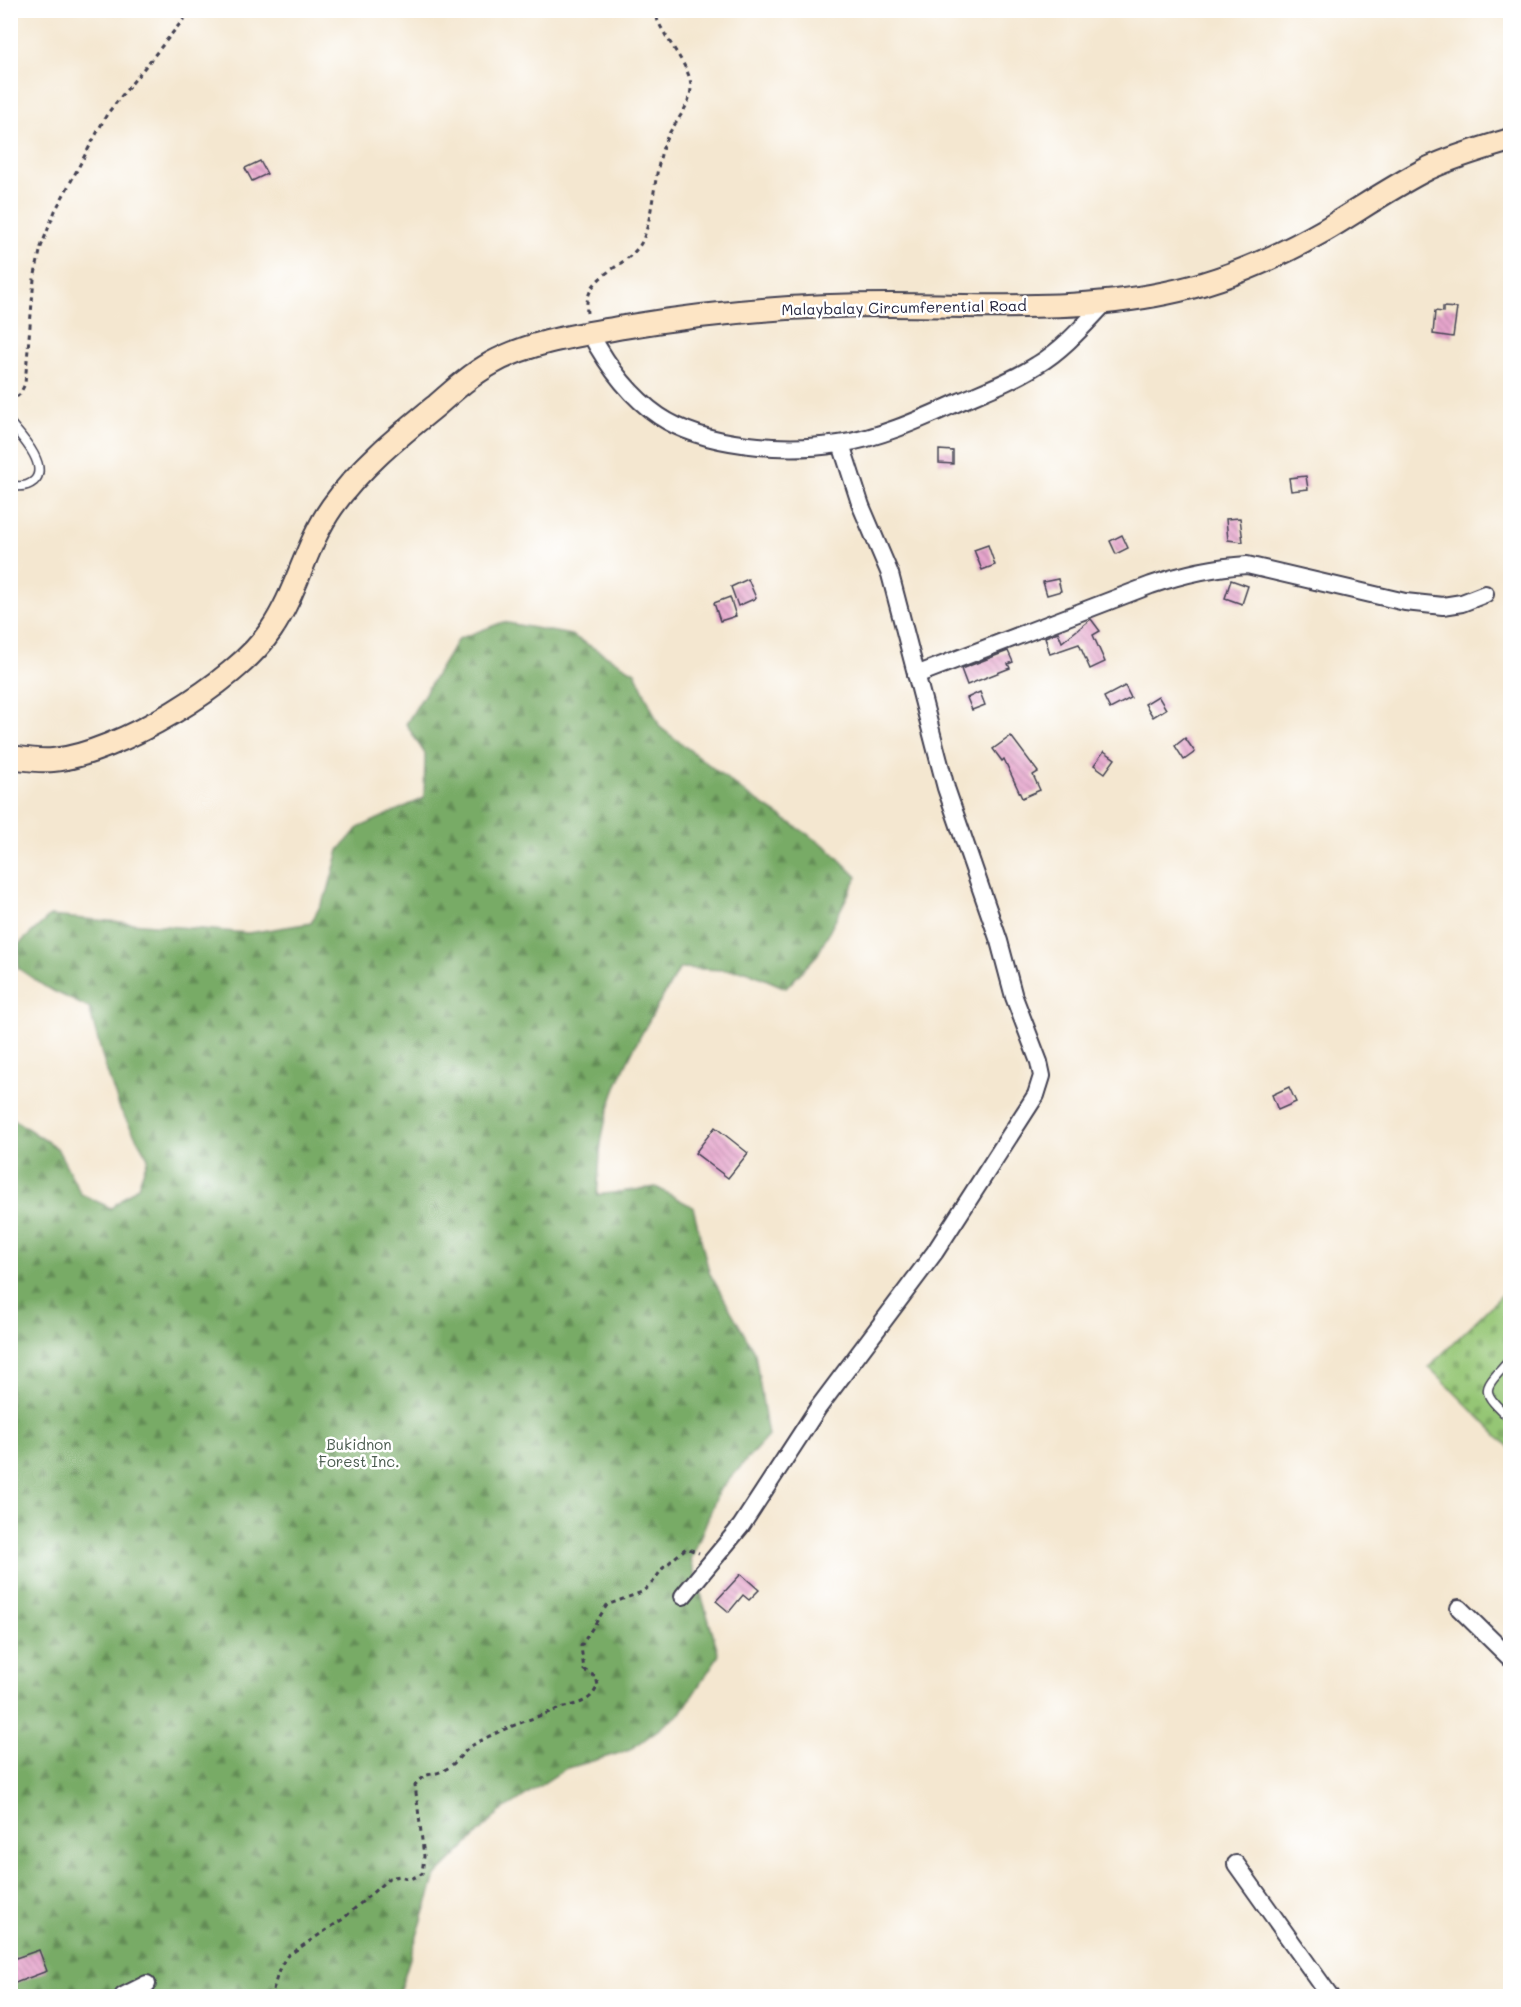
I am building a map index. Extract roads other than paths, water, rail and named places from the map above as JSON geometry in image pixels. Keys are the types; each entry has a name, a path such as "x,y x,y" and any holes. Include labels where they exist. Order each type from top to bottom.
{"main road":[{"name":"Malaybalay Circumferential Road","path":"10,757 52,760 111,744 162,719 211,687 247,659 271,631 289,597 315,535 330,509 376,458 462,384 491,363 542,344 590,333 755,310 892,305 1027,307 1163,294 1209,282 1254,265 1322,231 1431,167 1510,140"}],"street":[{"path":"590,333 618,378 659,416 681,428 710,438 743,444 841,444 930,416 1008,381 1056,352 1107,301"},
{"path":"683,1596 741,1526 818,1408 935,1252 1041,1086 1042,1076 1039,1062 1014,997 999,941 946,788 890,574 861,506 841,444"},
{"path":"916,675 1151,585 1188,572 1222,567 1247,565 1405,602 1443,606 1462,603 1485,594"},
{"path":"1459,1608 1510,1658"},
{"path":"1236,1864 1330,1996"},
{"path":"123,1996 147,1984"}],"lane":[{"path":"10,423 35,457 39,469 37,478 29,485 10,485"},
{"path":"1510,1360 1488,1384 1486,1390 1488,1397 1510,1419"}],"park label":[{"name":"Bukidnon Forest Inc.","path":"359,1454"}]}
